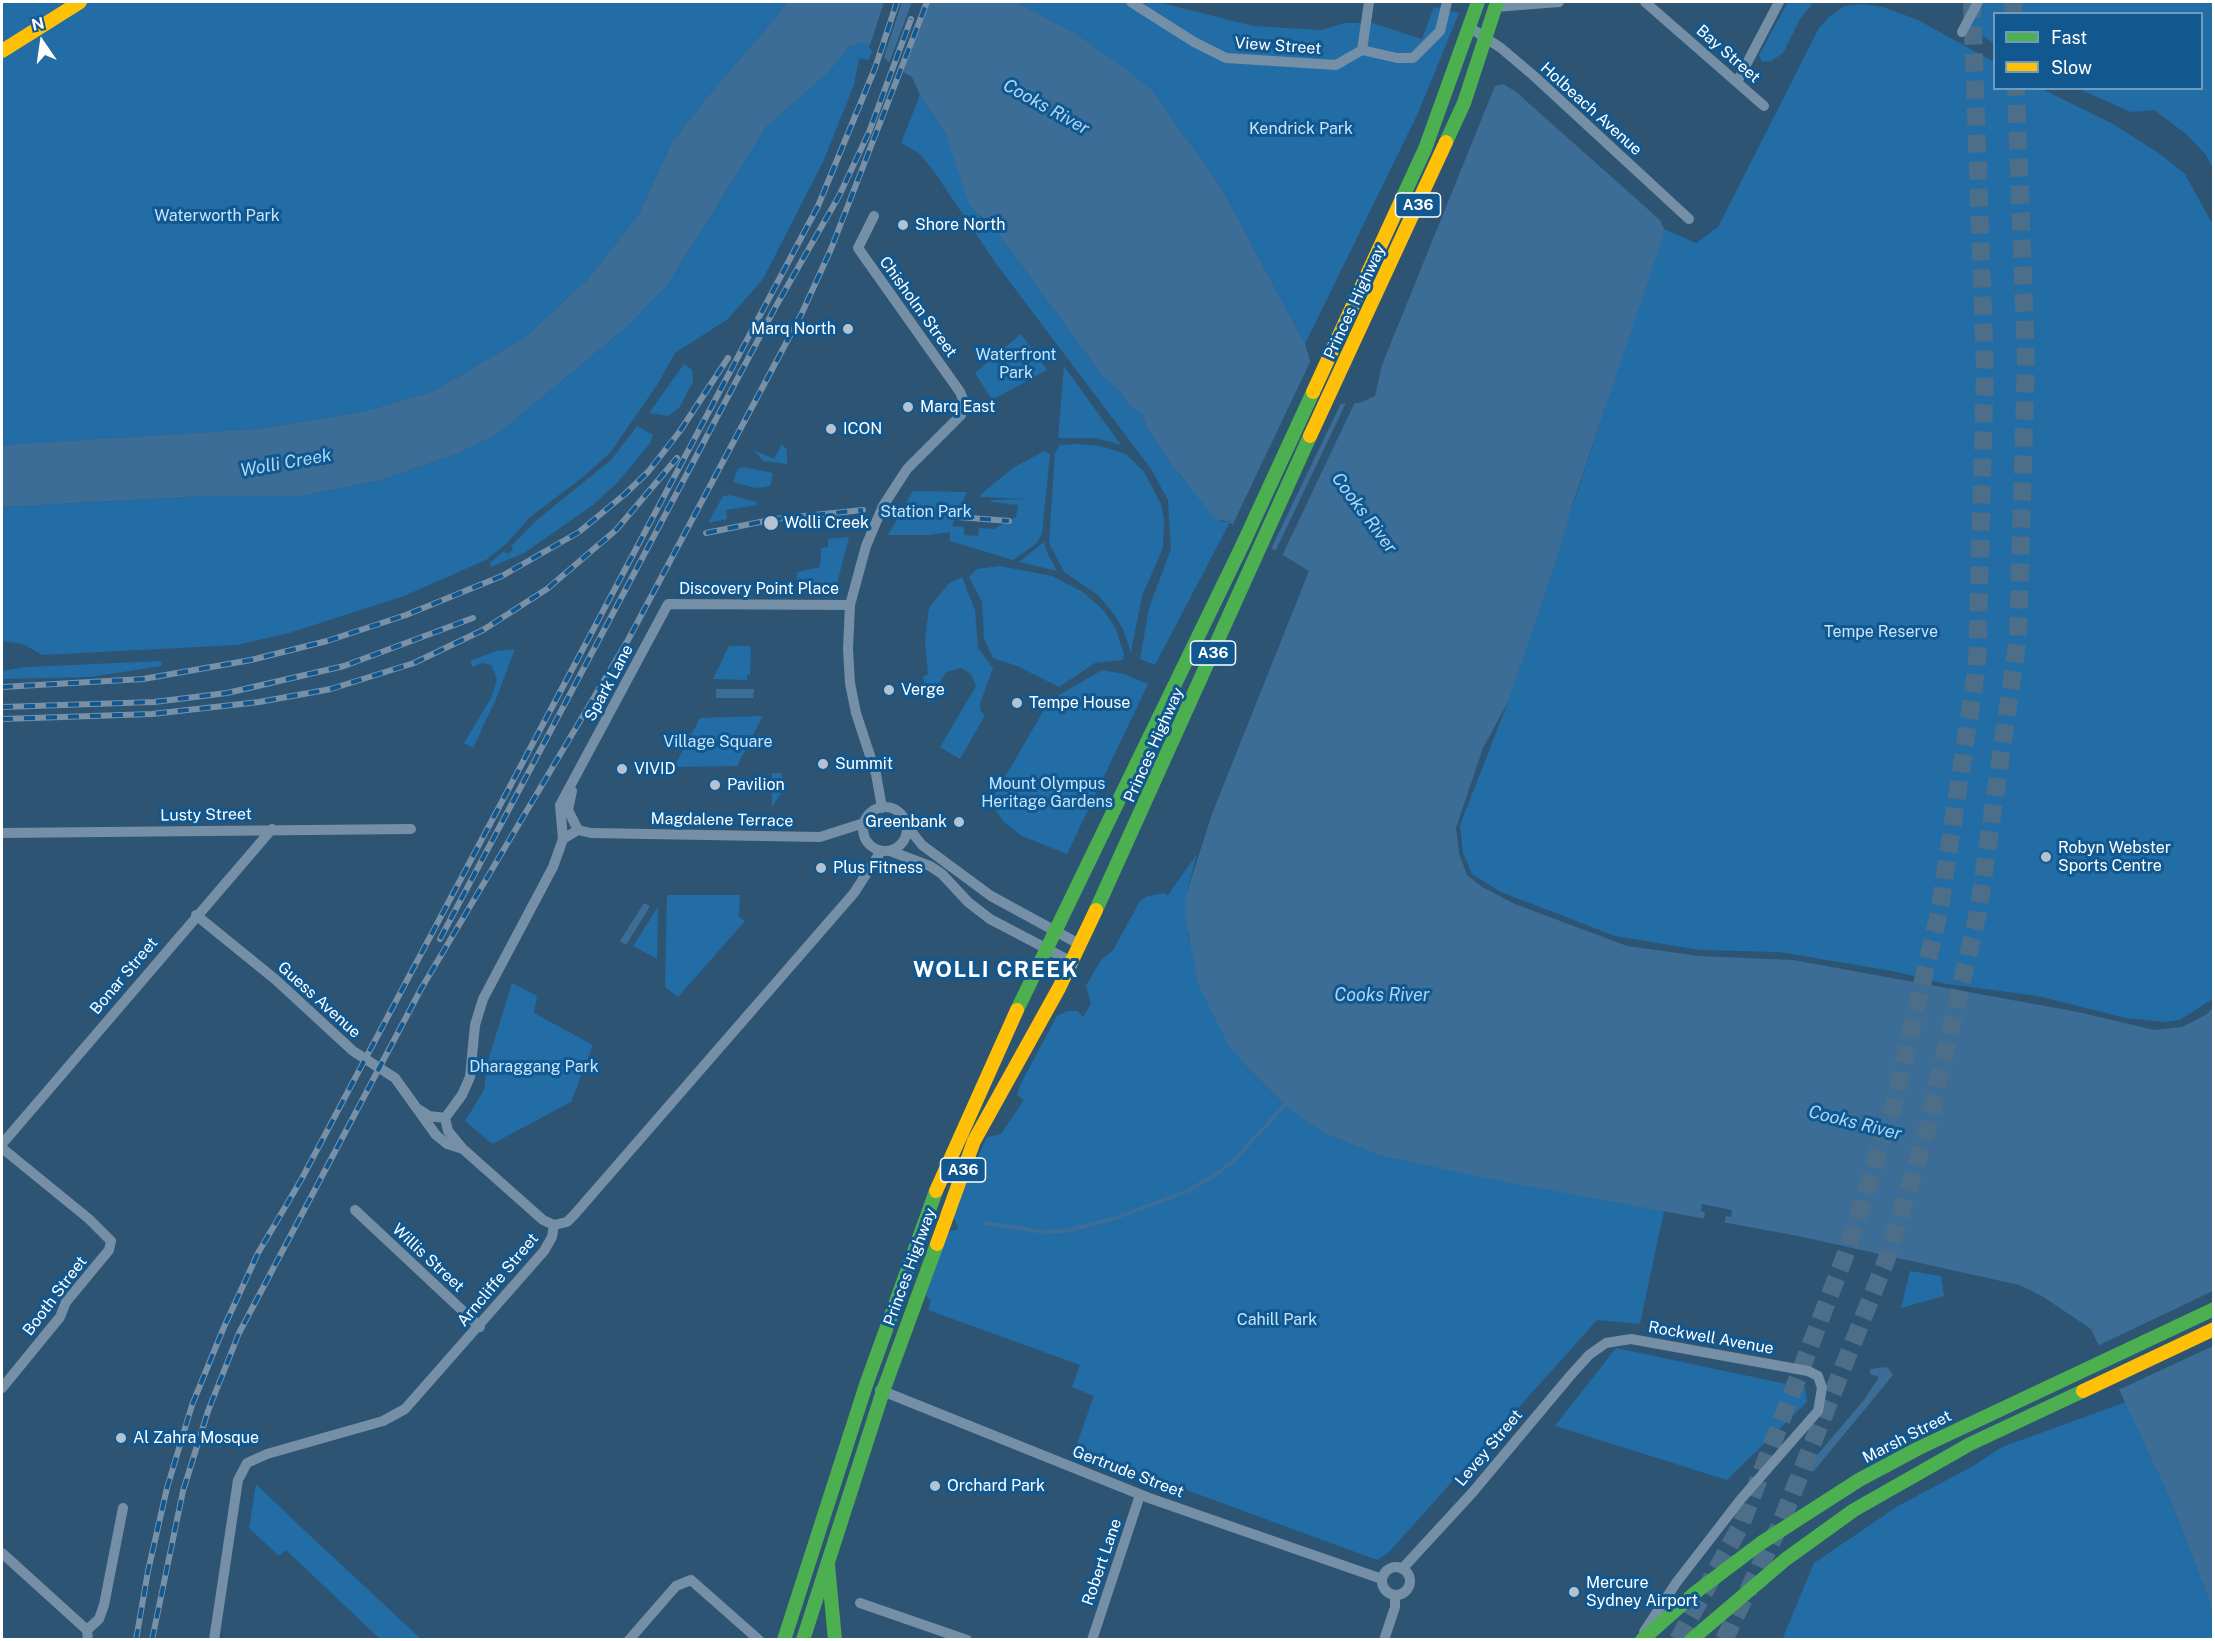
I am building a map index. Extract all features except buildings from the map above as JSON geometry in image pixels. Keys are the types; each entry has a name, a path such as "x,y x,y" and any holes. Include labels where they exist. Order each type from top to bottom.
{"main road":[{"path":"2,51 80,2"},
{"name":"Princes Highway","path":"784,1640 866,1385 930,1204 982,1084 1046,947 1242,546 1325,361 1425,149 1478,2"},
{"name":"Princes Highway","path":"805,1639 883,1391 974,1141 1081,945 1132,836 1256,553 1456,123 1487,39 1496,4"},
{"name":"Marsh Street","path":"1640,1640 1696,1592 1787,1524 1886,1466 2214,1309"},
{"path":"1691,1640 1764,1577 1854,1510 1942,1458 2214,1329"},
{"path":"828,1565 835,1640"},
{"path":"795,1611 805,1639"}],"street":[{"name":"View Street","path":"1131,2 1194,42 1226,58 1336,65 1362,50"},
{"path":"1369,2 1362,50 1396,58 1413,58 1440,31 1447,2"},
{"path":"1496,4 1559,2"},
{"name":"Bay Street","path":"1645,2 1764,106"},
{"path":"1737,82 1779,2"},
{"path":"1962,32 1978,2"},
{"name":"Holbeach Avenue","path":"1469,27 1534,76 1689,219"},
{"name":"Chisholm Street","path":"850,605 866,546 895,485 920,454 961,415 965,404 960,392 858,248 874,216"},
{"name":"Discovery Point Place","path":"668,604 850,605"},
{"name":"Spark Lane","path":"563,839 560,805 668,604"},
{"path":"850,605 848,649 851,690 874,767 882,808"},
{"name":"Spark Lane","path":"576,776 568,804 571,819 578,830"},
{"path":"1072,962 990,919 968,902 942,874 930,866 868,844 863,830 864,823 871,813 882,808 898,812 922,845 991,896 1081,945"},
{"name":"Magdalene Terrace","path":"578,830 591,833 820,837 864,823"},
{"path":"885,851 901,844 907,826"},
{"name":"Bonar Street","path":"2,1146 196,915 272,829"},
{"name":"Lusty Street","path":"2,833 411,829"},
{"path":"418,1109 429,1116 445,1118 462,1095 470,1077 475,1025 483,999 553,867 563,839 578,830"},
{"name":"Arncliffe Street","path":"214,1640 238,1480 247,1463 267,1454 383,1421 405,1410 480,1327 544,1251 552,1237 554,1226 567,1222 574,1215 854,893 885,851"},
{"name":"Guess Avenue","path":"196,915 276,980 353,1052 395,1078 436,1135 447,1144 463,1149"},
{"name":"Guess Avenue","path":"445,1118 448,1131 463,1149 543,1220 554,1226"},
{"name":"Booth Street","path":"2,1146 107,1235 111,1241 109,1250 66,1302 60,1317 2,1388"},
{"name":"Willis Street","path":"355,1210 480,1327"},
{"name":"Rockwell Avenue","path":"1599,1347 1616,1340 1631,1339 1802,1370 1818,1376"},
{"name":"Levey Street","path":"1402,1569 1472,1493 1570,1376 1599,1347"},
{"name":"Marsh Street","path":"1640,1640 1676,1583 1741,1499 1818,1411 1822,1388 1818,1376"},
{"name":"Gertrude Street","path":"866,1385 1140,1495 1382,1580"},
{"name":"Robert Lane","path":"1092,1640 1140,1495"},
{"path":"2,1553 88,1635 102,1613 123,1508"},
{"path":"1389,1569 1402,1569 1409,1578 1409,1585 1405,1591 1395,1595 1385,1590 1382,1580 1389,1569"},
{"path":"629,1640 676,1586 687,1580 699,1584 759,1640"},
{"path":"1384,1640 1395,1607 1395,1595"},
{"path":"860,1603 967,1640"}],"green space":[{"name":"Waterworth Park","path":"2,2 787,2 672,142 639,214 587,280 525,337 434,391 362,412 257,429 2,445"},
{"name":"Kendrick Park","path":"1016,2 1158,2 1253,26 1322,30 1344,23 1372,23 1422,39 1434,7 1459,13 1418,113 1305,344 1222,189 1152,90 1075,33"},
{"path":"1788,2 1814,2 1800,19 1783,53 1771,61 1762,62 1759,55"},
{"path":"1984,2 2213,2 2213,169 2206,155 2186,134 2154,110 2131,112 2081,90 2203,90 2203,12 1993,12 1993,42 1971,29 1969,24"},
{"name":"Tempe Reserve","path":"1862,4 1883,7 1918,20 1993,61 1993,90 2044,90 2113,124 2160,154 2185,174 2214,227 2214,998 2180,1020 2164,1022 2126,1018 2038,996 1947,984 1892,971 1779,952 1700,950 1615,936 1501,892 1472,874 1463,853 1460,825 1508,702 1664,229 1696,243 1718,227 1819,28 1844,6"},
{"path":"861,43 874,46 869,60 859,58 854,85 823,162 763,279 728,319 675,353 657,385 610,453 583,477 530,517 507,543 486,560 404,596 289,633 237,645 42,655 23,644 2,641 2,507 206,496 301,496 381,480 457,454 499,433 628,326 666,287 767,126 829,72 849,47"},
{"path":"920,95 945,132 979,216 998,233 1103,377 1119,391 1130,407 1142,414 1147,428 1180,475 1222,522 1230,522 1155,665 1140,659 1149,608 1171,549 1168,500 1151,469 997,265 935,173 920,154 901,143"},
{"name":"Waterfront Park","path":"1021,334 1047,370 992,400 975,373"},
{"path":"684,364 692,370 693,382 679,408 668,416 649,413"},
{"path":"1064,366 1121,445 1096,438 1058,438"},
{"path":"637,426 653,435 650,443 618,482 593,505 524,553 491,567 490,563 504,551 507,554 513,550 511,546 538,519 611,460"},
{"path":"782,444 787,450 787,464 763,461 754,450 774,459"},
{"path":"1060,445 1100,446 1126,454 1144,472 1161,504 1164,520 1163,548 1142,596 1131,652 1123,629 1113,613 1098,595 1064,572 1049,543 1055,453"},
{"name":"Station Park","path":"1044,451 1050,454 1042,534 1036,544 1013,560 950,541 950,532 929,535 888,535 913,491 967,492 952,526 964,527 964,535 978,536 979,528 994,529 1011,520 1016,517 1018,505 991,502 991,500 1028,499 981,497 981,494 1013,468"},
{"path":"743,467 773,473 770,486 756,488 733,482 738,469"},
{"path":"730,495 757,502 757,505 726,510 727,519 708,523 723,496"},
{"path":"849,537 835,591 796,591 797,572 820,567 821,548 828,547 828,539"},
{"path":"1044,542 1057,571 1019,562"},
{"path":"1000,566 1052,576 1083,592 1104,611 1115,627 1124,654 1123,660 1095,663 1059,687 1017,666 993,658 984,639 982,602 969,577 977,569"},
{"path":"962,577 975,610 978,648 993,668 980,704 980,710 985,715 960,759 940,747 976,686 971,674 961,668 946,672 940,682 944,684 934,702 931,700 928,703 923,676 928,675 925,641 929,608 949,583"},
{"path":"729,646 751,646 750,675 747,675 747,680 713,679"},
{"path":"515,649 496,699 473,748 464,743 491,698 497,679 491,665 482,663 472,667 470,661 496,651"},
{"path":"161,661 162,666 90,677 2,679 2,671 27,667"},
{"name":"Mount Olympus Heritage Gardens","path":"1102,670 1124,674 1148,684 1067,854 1022,836 1005,823 990,803 1049,701"},
{"name":"Village Square","path":"763,716 737,766 674,767 700,718"},
{"path":"772,773 781,773 785,787 772,807"},
{"name":"Cahill Park","path":"1197,854 1186,895 1188,937 1246,1066 1286,1106 1326,1134 1381,1156 1664,1211 1640,1324 1597,1320 1389,1552 1377,1560 1075,1449 1094,1396 1072,1387 1080,1365 928,1310 931,1300 926,1296 947,1232 957,1230 958,1226 953,1217 969,1175 987,1137 1001,1134 1024,1100 1017,1095 1020,1085 1057,1016 1067,1011 1077,1011 1083,1017 1091,1004 1086,986 1101,960 1113,950 1140,901 1148,896 1164,893 1168,895"},
{"path":"667,895 740,895 739,917 745,921 678,997 665,987"},
{"path":"658,907 657,959 633,946"},
{"name":"Dharaggang Park","path":"512,983 537,996 534,1013 593,1045 571,1102 492,1144 465,1121 484,1090 488,1061"},
{"path":"1910,1271 1941,1276 1944,1296 1901,1308"},
{"path":"1616,1348 1805,1388 1807,1402 1727,1480 1555,1426"},
{"path":"2126,1402 2171,1501 2213,1610 2213,1639 1782,1640 1814,1563 1898,1506 1973,1466 2002,1447"},
{"path":"256,1484 421,1639 380,1639 286,1550 279,1556 249,1528"}],"water":[{"name":"Cooks River","path":"787,2 1016,2 1075,33 1125,69 1152,90 1222,189 1305,344 1319,390 1339,404 1359,403 1375,396 1382,365 1495,86 1503,84 1515,91 1660,220 1664,229 1660,246 1575,497 1554,567 1508,702 1483,748 1456,828 1459,853 1467,875 1482,887 1515,904 1627,946 1699,956 1793,960 2078,1012 2154,1030 2182,1027 2207,1014 2213,1008 2213,1610 2171,1501 2091,1329 2042,1296 2019,1285 1798,1236 1516,1184 1381,1156 1326,1134 1307,1122 1286,1106 1246,1066 1229,1046 1198,984 1185,917 1186,895 1212,814 1309,571 1263,543 1241,535 1230,522 1215,519 1170,462 1147,428 1142,414 1130,407 1119,391 1103,377 998,233 970,206 945,132 920,95 912,77 891,65 874,46 861,43 849,47 829,72 767,126 666,287 628,326 499,433 457,454 381,480 301,496 206,496 2,507 2,445 257,429 362,412 434,391 525,337 587,280 639,214 672,142"},
{"path":"716,689 754,689 753,698 716,698"},
{"path":"644,903 650,906 626,945 620,941"},
{"path":"1887,1367 1893,1375 1813,1472 1807,1467 1864,1400 1879,1377 1870,1374 1870,1369"}],"pier":[{"path":"884,2 902,2 883,60 869,48"},
{"path":"912,2 929,2 902,75 888,66"},
{"path":"1312,358 1322,388 1342,401 1270,551 1239,538 1231,528"},
{"path":"1356,400 1281,558 1274,554 1347,401"},
{"path":"1702,1204 1732,1210 1731,1217 1726,1216 1724,1226 1703,1222 1705,1212 1701,1211"},
{"path":"2213,1291 2213,1346 2118,1390 2097,1346"}],"waterway":[{"path":"984,1223 1044,1232 1066,1231 1116,1218 1187,1191 1214,1176 1233,1161 1287,1103"}],"tunnel":[{"path":"1678,1640 1741,1525 1846,1253 1893,1107 1939,913 1977,666 1985,368 1972,2"},
{"path":"2013,2 2014,12"},
{"path":"1724,1640 1779,1527 1887,1258 1927,1129 1978,913 2018,638 2026,358 2016,90"}],"railway":[{"path":"136,1640 148,1571 167,1488 192,1405 258,1253 301,1180 818,206 875,68 897,2"},
{"path":"152,1640 183,1491 208,1411 239,1333 421,989 628,640 801,315 831,249 927,2"},
{"path":"440,939 776,306 839,196 869,132 911,19"},
{"path":"2,687 143,679 251,660 327,641 406,615 502,576 579,532 648,472 680,431 728,358"},
{"path":"2,719 152,714 259,702 331,689 414,663 483,630 547,589 616,530 677,458"},
{"path":"706,533 775,519 863,510"},
{"path":"958,517 1009,521"},
{"path":"2,707 154,702 227,693 344,666 473,618"}],"traffic: fast":[{"path":"1400,203 1425,149 1478,2"},
{"path":"1446,142 1464,103 1497,2"},
{"path":"1017,1010 1242,546 1313,392"},
{"path":"1096,910 1310,436"},
{"path":"784,1640 866,1385 936,1191"},
{"path":"803,1640 883,1391 937,1244"},
{"path":"1642,1640 1696,1592 1761,1543 1859,1480 1919,1448 2214,1309"},
{"path":"1691,1640 1786,1559 1854,1510 1970,1444 2083,1391"},
{"path":"828,1565 835,1640"}],"traffic: slow":[{"path":"2,51 80,2"},
{"path":"1310,436 1446,142"},
{"path":"1313,392 1400,203"},
{"path":"937,1244 974,1141 1059,988 1096,910"},
{"path":"936,1191 1017,1010"},
{"path":"2083,1391 2214,1329"}],"place":[{"name":"Shore North","path":"903,225"},
{"name":"Marq North","path":"848,329"},
{"name":"Marq East","path":"908,407"},
{"name":"ICON","path":"831,429"},
{"name":"Wolli Creek","path":"771,523"},
{"name":"Verge","path":"889,690"},
{"name":"Tempe House","path":"1017,703"},
{"name":"Summit","path":"823,764"},
{"name":"VIVID","path":"622,769"},
{"name":"Pavilion","path":"715,785"},
{"name":"Greenbank","path":"959,822"},
{"name":"Robyn Webster Sports Centre","path":"2046,857"},
{"name":"Plus Fitness","path":"821,868"},
{"name":"Al Zahra Mosque","path":"121,1438"},
{"name":"Orchard Park","path":"935,1486"},
{"name":"Mercure Sydney Airport","path":"1574,1592"}],"district":[{"name":"WOLLI CREEK","path":"996,970"}]}
